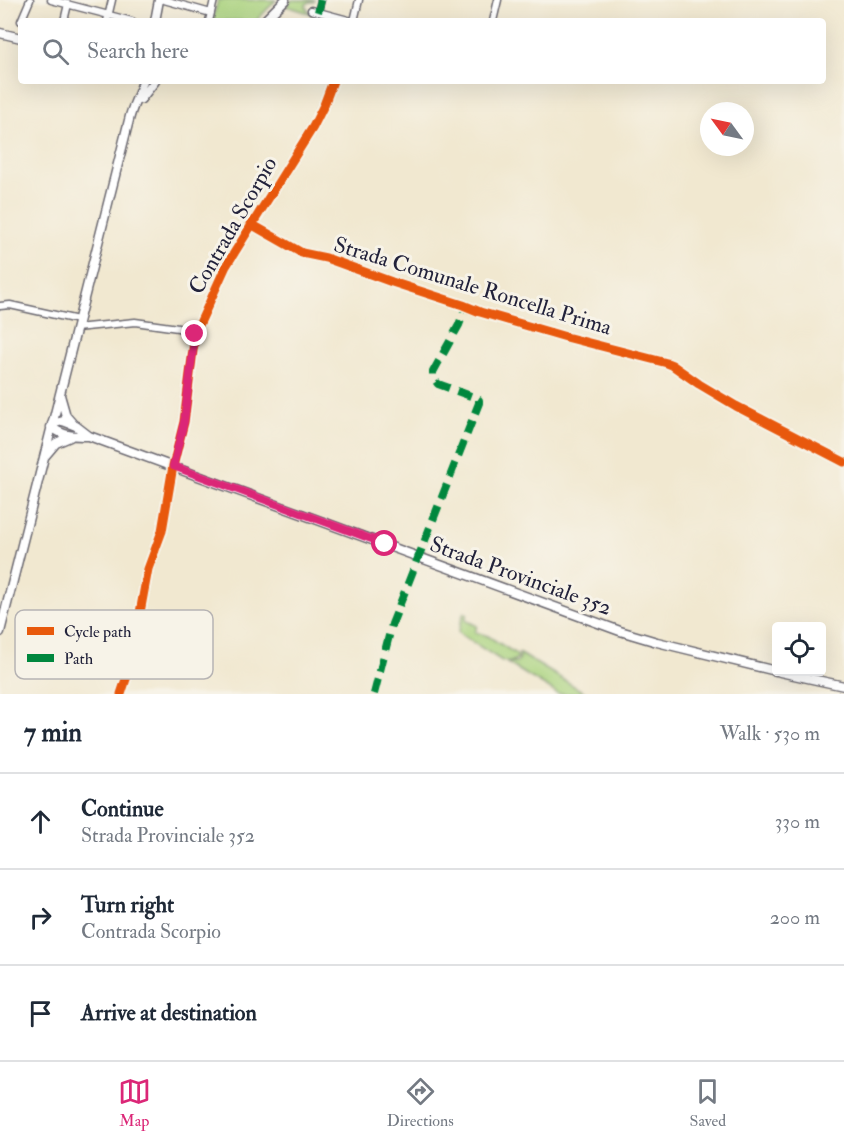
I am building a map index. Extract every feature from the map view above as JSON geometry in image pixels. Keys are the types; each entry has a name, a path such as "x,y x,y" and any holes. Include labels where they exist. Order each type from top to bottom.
{"main road":[{"path":"156,18 159,0"},
{"path":"267,18 285,0"},
{"path":"0,33 18,37"},
{"path":"0,632 132,108 142,84"},
{"path":"129,120 139,101 152,84"},
{"name":"Strada Provinciale 352","path":"60,394 66,416 89,436 620,631 772,670"},
{"path":"52,425 63,421 76,426"},
{"name":"Strada Provinciale 352","path":"52,425 60,434 89,436"},
{"path":"43,459 56,443 71,436"},
{"name":"Strada Provinciale 352","path":"800,676 844,686"}],"street":[{"path":"22,18 30,0"},
{"path":"51,0 107,18 112,0"},
{"path":"164,0 211,13"},
{"path":"210,18 214,0"},
{"path":"321,0 315,11 342,18"},
{"path":"354,18 359,0"},
{"path":"494,18 498,0"},
{"path":"65,18 69,4"},
{"name":"Contrada Scorpio","path":"140,610 148,569 162,531 173,466 184,422 195,334 218,280 317,120 332,84"},
{"name":"Strada Comunale Roncella Prima","path":"251,224 302,253 326,258 480,312 672,365 736,406 844,462"},
{"path":"0,306 10,305 77,324 135,322 178,328 195,334"},
{"name":"Contrada Scorpio","path":"121,694 126,679"}],"green space":[{"path":"218,0 276,0 259,18 213,18"},
{"path":"292,0 315,0 306,5 312,14 286,6"},
{"path":"464,612 467,614 465,620 477,626 475,632 488,636 516,654 518,658 511,662 502,661 458,632"},
{"path":"519,653 587,694 558,694 507,663 517,662 520,659"}],"marked path":[{"path":"318,12 321,0"},
{"path":"374,694 392,624 479,403 476,398 438,384 433,377 433,372 459,325 466,306"}],"cycle path":[{"path":"140,610 148,569 162,531 173,466 184,422 195,334 226,266 313,127 332,84"},
{"path":"251,224 302,253 326,258 480,312 672,365 736,406 844,462"},
{"path":"121,694 126,679"}],"route":[{"path":"195,334 184,422 173,466 385,544"}]}
